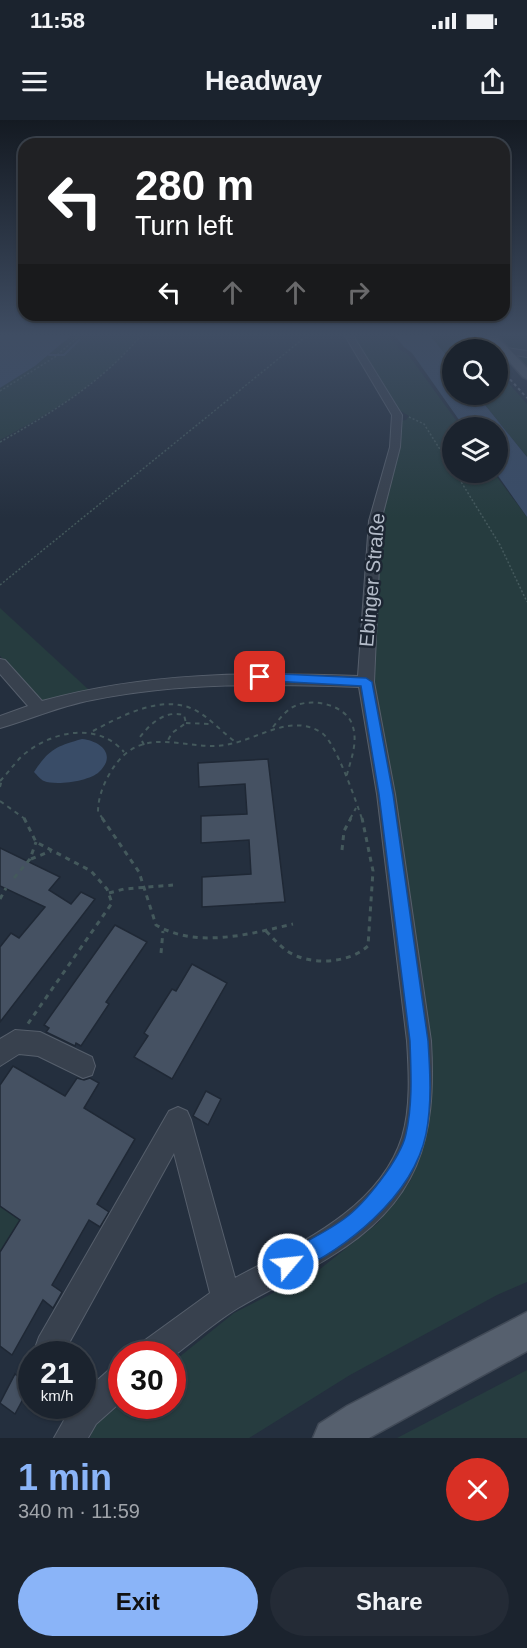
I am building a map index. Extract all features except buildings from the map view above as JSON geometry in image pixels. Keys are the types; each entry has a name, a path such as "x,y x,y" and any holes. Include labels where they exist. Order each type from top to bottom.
{"main road":[{"path":"333,1438 361,1420 527,1331"}],"street":[{"path":"385,396 397,415"},
{"name":"Ebinger Straße","path":"169,1341 226,1299 321,1247 353,1225 397,1176 408,1157 416,1134 421,1077 419,1041 386,794 366,682 375,521 395,447 397,415"},
{"path":"0,664 38,706"},
{"path":"0,722 38,706 102,691 204,678 366,682"},
{"path":"7,1048 40,1044 82,1066"},
{"path":"54,1341 178,1120 226,1299"},
{"path":"69,1438 85,1413 108,1392"}],"path":[{"path":"0,442 74,396"},
{"path":"0,585 232,396"},
{"path":"397,415 414,418 424,424 442,452"},
{"path":"462,483 500,544 527,602"},
{"path":"273,727 281,715 304,701 325,704 342,711 352,722 354,730 346,778"},
{"path":"0,787 1,780 9,768 39,744 58,736 93,731 124,716 166,705 182,704 196,710 237,743"},
{"path":"144,745 140,737 149,725 162,717 177,712 184,715 186,723"},
{"path":"167,742 172,733 186,723 212,724"},
{"path":"266,930 289,953 303,957 327,960 362,954 368,946 374,882 372,858 356,808 355,796 332,743 322,733 302,726 273,727 237,743 217,746 167,742 144,745 124,752 100,794 97,803 98,813 127,852 146,887 148,907 156,925 162,931 207,937 243,936 266,930 293,924"},
{"path":"93,731 118,742 124,752"},
{"path":"0,801 15,809 28,821 36,842 51,851 74,858 104,881 112,903 7,1048"},
{"path":"342,850 344,831 356,808"},
{"path":"14,878 30,859 36,842"},
{"path":"30,859 51,851"},
{"path":"109,893 173,885"},
{"path":"0,899 6,888"},
{"path":"161,953 162,931"}],"green space":[{"path":"0,396 74,396 38,419 0,440"},
{"path":"390,396 438,396 442,405 445,405 454,417 442,417 442,483 502,483 527,517 527,1282 497,1295 350,1375 249,1438 90,1438 94,1426 108,1415 108,1419 186,1419 186,1352 234,1313 320,1269 378,1223 411,1180 426,1135 371,687 379,522 400,421 406,420 409,416 399,410"},
{"path":"508,396 520,396 527,404 527,457 508,433 508,417 495,417 485,405 508,405"},
{"path":"0,608 89,690 42,703 0,656"},
{"path":"0,1206 20,1220 0,1252"},
{"path":"527,1370 527,1438 397,1438"}],"water":[{"path":"449,405 485,405 495,417 457,417"},
{"path":"508,433 527,457 527,517 503,483 508,483"},
{"path":"82,739 100,746 107,755 104,766 95,775 81,780 56,783 43,780 34,772 49,753"}],"route":[{"path":"260,677 366,682 386,794 419,1041 421,1077 420,1109 416,1134 408,1157 397,1176 353,1225 321,1247 288,1264"}]}
